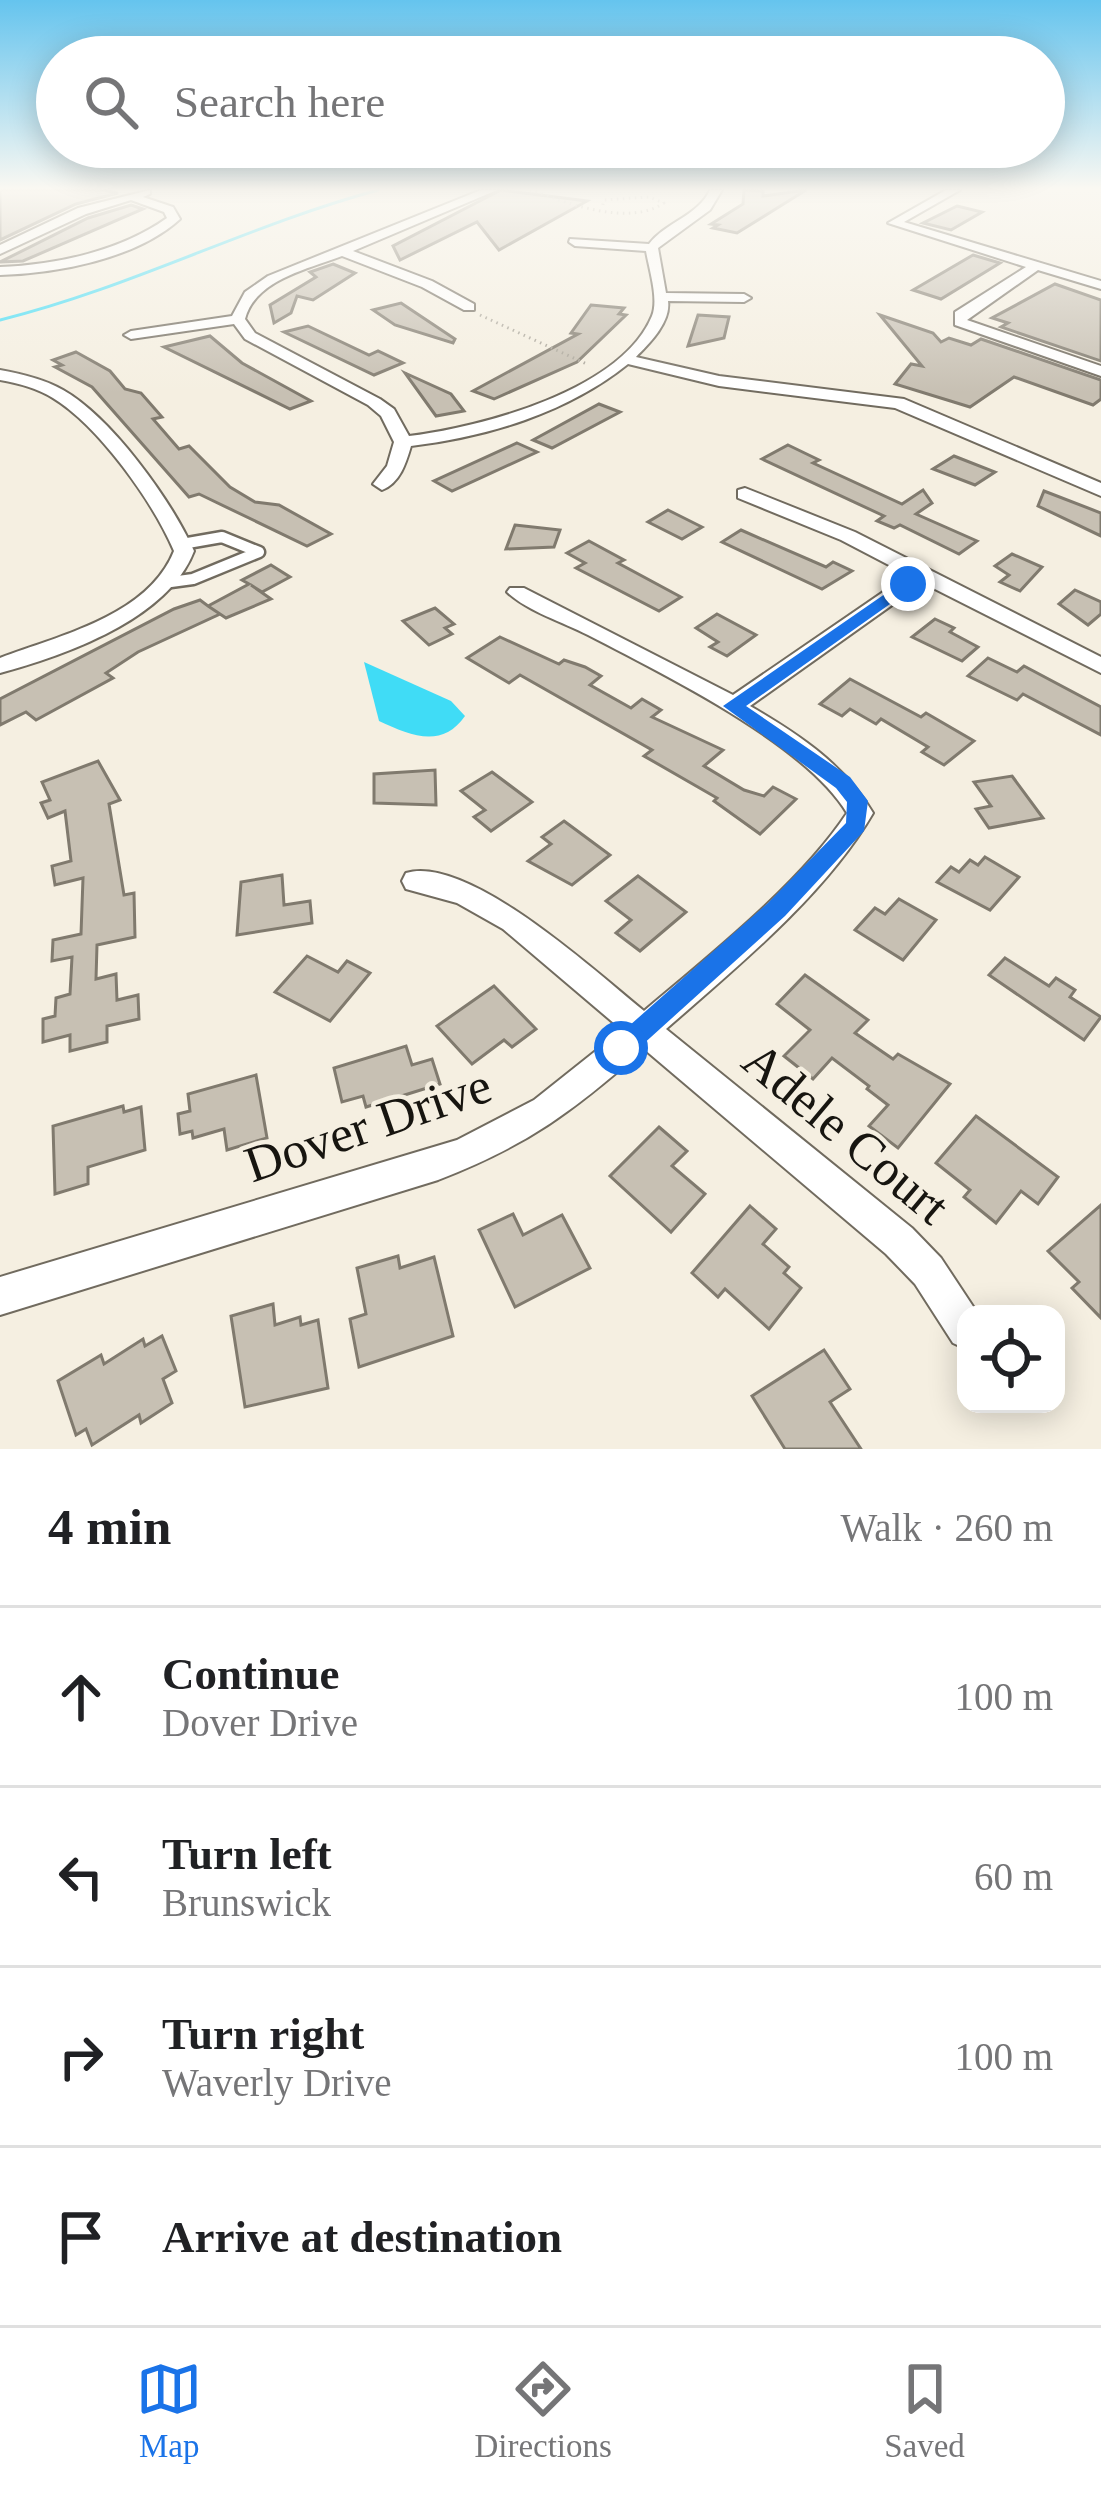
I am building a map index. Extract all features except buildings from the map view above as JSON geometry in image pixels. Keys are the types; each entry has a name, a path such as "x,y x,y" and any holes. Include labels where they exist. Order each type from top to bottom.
{"street":[{"path":"0,271 26,270 75,258"},
{"path":"238,319 245,298 257,288 330,258"},
{"path":"359,258 427,284 469,307"},
{"path":"404,442 489,429 626,359 656,328 664,297 654,258"},
{"path":"1008,258 1101,285"},
{"path":"1036,266 960,315 960,322 1101,371"},
{"path":"664,297 744,298"},
{"path":"131,335 238,319"},
{"path":"238,319 264,345 388,413 404,442 396,467 382,484"},
{"path":"626,359 719,381 898,403 1101,490"},
{"path":"0,375 41,386 83,413 182,544 183,560 172,582 129,611 0,666"},
{"path":"745,494 848,536 1101,666"},
{"path":"517,592 621,643 732,706 921,575"},
{"name":"Dover Drive","path":"0,1296 438,1164 492,1143 543,1114 643,1029 856,826 857,801 843,782 732,706"},
{"name":"Adele Court","path":"416,881 497,910 899,1241 928,1271 957,1316"}],"lane":[{"path":"172,582 193,579 259,552 230,538 182,544"}],"path":[{"path":"469,307 606,372"}],"water":[{"path":"364,662 451,701 465,716 436,736 414,735 379,721"}],"waterway":[{"path":"0,320 185,258"}],"route":[{"path":"621,1048 776,910 849,836 860,814 843,782 732,706 908,584"}]}
